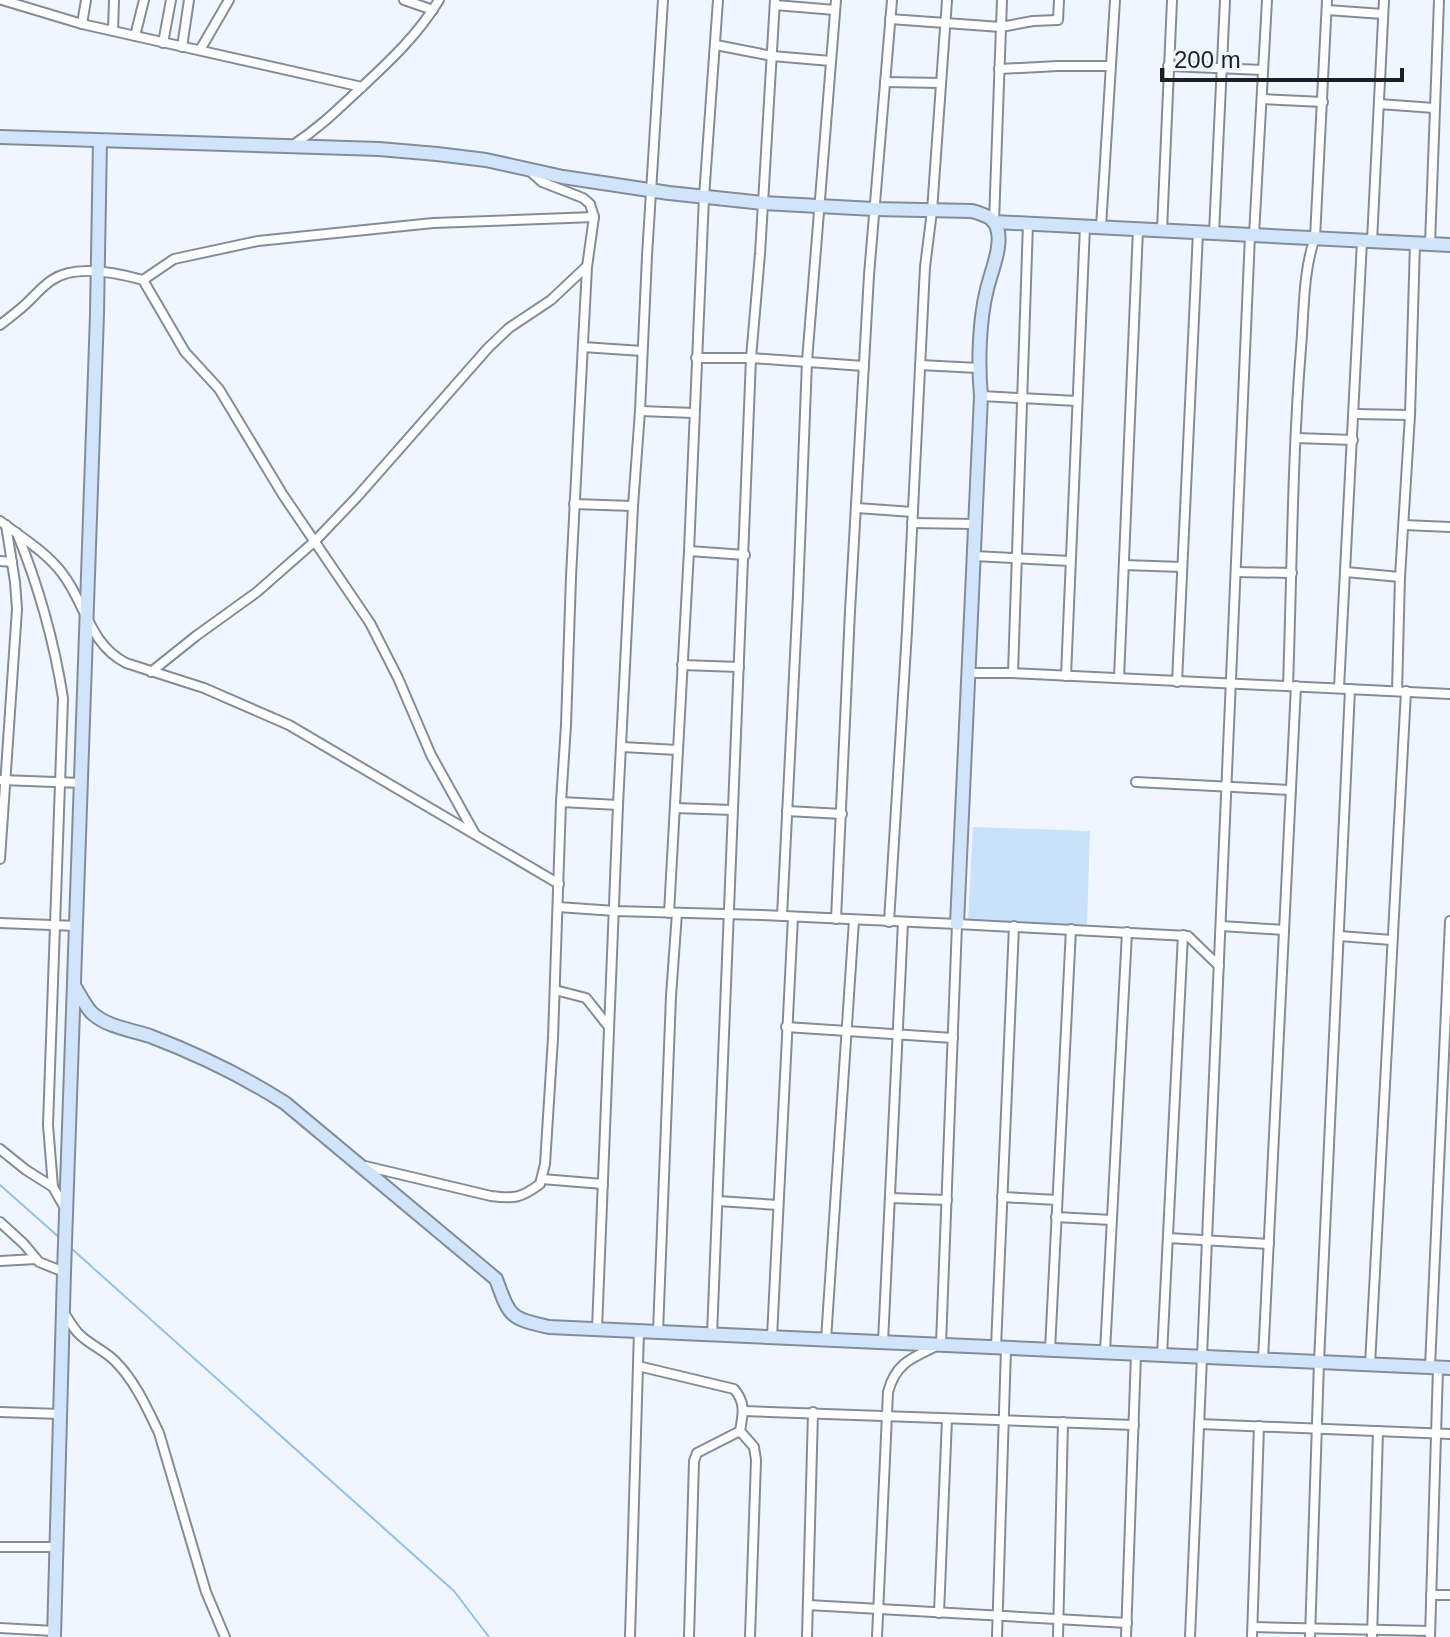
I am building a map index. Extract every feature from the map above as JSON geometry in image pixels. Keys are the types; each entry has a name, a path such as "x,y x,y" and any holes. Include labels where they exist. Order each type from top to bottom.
{"street":[{"path":"2,0 82,24 362,87"},
{"path":"37,10 39,0"},
{"path":"82,24 86,0"},
{"path":"113,31 114,0"},
{"path":"135,36 144,0"},
{"path":"163,43 171,0"},
{"path":"182,47 189,0"},
{"path":"200,50 229,0"},
{"path":"404,0 433,10"},
{"path":"292,146 318,128 400,53 439,0"},
{"path":"597,1329 618,805 663,0"},
{"path":"658,1332 675,808 704,197 718,0"},
{"path":"836,919 864,366 892,0"},
{"path":"889,922 925,267 947,0"},
{"path":"941,1344 981,396 978,368 987,289 999,239 994,222 1002,0"},
{"path":"890,19 1001,27 1058,20 1059,0"},
{"path":"1101,227 1115,0"},
{"path":"1162,230 1172,0"},
{"path":"1214,233 1225,0"},
{"path":"1190,1637 1236,572 1267,0"},
{"path":"1263,1360 1291,790 1296,413 1307,278 1315,238 1327,0"},
{"path":"1339,688 1354,414 1379,104 1384,0"},
{"path":"1430,244 1439,0"},
{"path":"712,1335 751,358 775,3 836,5 807,361 782,916"},
{"path":"1327,10 1383,14"},
{"path":"716,45 772,56 831,61"},
{"path":"999,69 1110,66"},
{"path":"1168,66 1263,70"},
{"path":"885,82 941,83"},
{"path":"1262,99 1323,102"},
{"path":"1379,104 1434,108"},
{"path":"0,137 379,149 486,160 652,191 763,203 972,211 994,222 1450,245"},
{"path":"0,1628 21,1633 54,1634 100,141"},
{"path":"359,1165 491,1196 513,1198 524,1195 540,1184 542,1179 555,990 574,504 587,267 594,217 590,204 583,198 542,182 527,169"},
{"path":"143,280 174,259 258,241 433,223 594,217"},
{"path":"1013,673 1028,223"},
{"path":"1066,676 1085,226"},
{"path":"1119,678 1138,229"},
{"path":"1177,682 1198,232"},
{"path":"1370,1365 1392,940 1401,691 1400,577 1410,415 1415,243"},
{"path":"151,672 257,592 315,541 488,348 509,328 551,300 587,267"},
{"path":"0,325 60,275 98,271 143,280 185,352 219,389 283,495 370,623 431,755 475,834"},
{"path":"583,347 642,351"},
{"path":"696,358 751,358 864,366"},
{"path":"920,365 978,368"},
{"path":"981,396 1077,401"},
{"path":"640,411 694,413"},
{"path":"1354,414 1410,415"},
{"path":"1296,438 1353,440"},
{"path":"574,504 633,506"},
{"path":"857,508 913,512"},
{"path":"3,523 51,560 63,574 98,641 117,659 204,688 289,725 559,884"},
{"path":"0,859 5,725 17,609 12,562 3,523"},
{"path":"912,523 976,524"},
{"path":"1404,525 1450,527"},
{"path":"17,533 34,574 52,639 64,715 48,1125 53,1187"},
{"path":"689,551 745,555"},
{"path":"974,556 1070,561"},
{"path":"0,561 12,562"},
{"path":"1124,565 1182,567"},
{"path":"1236,572 1292,573"},
{"path":"1346,572 1400,577"},
{"path":"682,665 739,667"},
{"path":"968,673 1450,694"},
{"path":"1311,1632 1319,1362 1350,689"},
{"path":"622,747 678,750"},
{"path":"2,780 82,783"},
{"path":"1136,782 1291,790"},
{"path":"561,802 618,805"},
{"path":"675,808 733,810"},
{"path":"787,811 842,814"},
{"path":"558,907 1183,935 1188,936 1219,966"},
{"path":"772,1337 793,917"},
{"path":"826,1340 854,920"},
{"path":"1253,1627 1311,1632 1430,1634 1440,1368 1450,921"},
{"path":"883,1342 903,922"},
{"path":"0,923 77,926"},
{"path":"997,1637 1004,1420 1002,1197 1014,926"},
{"path":"1221,926 1284,930"},
{"path":"1050,1350 1071,929"},
{"path":"1105,1352 1127,932"},
{"path":"1162,1355 1183,935"},
{"path":"1339,936 1392,940"},
{"path":"75,987 93,1015 224,1068 285,1103 496,1279 507,1309 521,1321 549,1327 1440,1368"},
{"path":"555,990 586,998 610,1028"},
{"path":"786,1027 953,1038"},
{"path":"0,1149 53,1187 67,1210"},
{"path":"542,1179 603,1184"},
{"path":"1002,1197 1057,1200"},
{"path":"890,1198 947,1200"},
{"path":"718,1201 778,1205"},
{"path":"1056,1217 1112,1220"},
{"path":"0,1222 36,1259 64,1272"},
{"path":"1168,1238 1269,1244"},
{"path":"0,1261 36,1259"},
{"path":"64,1312 79,1334 104,1350 118,1364 148,1409 159,1433 206,1592 225,1637"},
{"path":"630,1637 639,1331"},
{"path":"877,1637 888,1392 892,1376 906,1362 941,1344"},
{"path":"1126,1637 1136,1354"},
{"path":"638,1366 734,1389 741,1397 744,1411 740,1431"},
{"path":"744,1411 1134,1425"},
{"path":"0,1412 61,1414"},
{"path":"807,1637 813,1413"},
{"path":"939,1613 947,1419"},
{"path":"1058,1637 1063,1422"},
{"path":"1199,1424 1450,1434"},
{"path":"1252,1637 1259,1426"},
{"path":"689,1637 694,1461 697,1453 740,1431"},
{"path":"740,1431 754,1447 756,1460 750,1637"},
{"path":"1372,1633 1378,1431"},
{"path":"0,1547 57,1547"},
{"path":"1431,1595 1450,1595"},
{"path":"808,1605 1127,1623"}],"shaded area":[{"path":"973,827 1090,831 1087,925 968,920"}],"waterway":[{"path":"0,1185 61,1239"},
{"path":"72,1249 454,1591 489,1637"}]}
